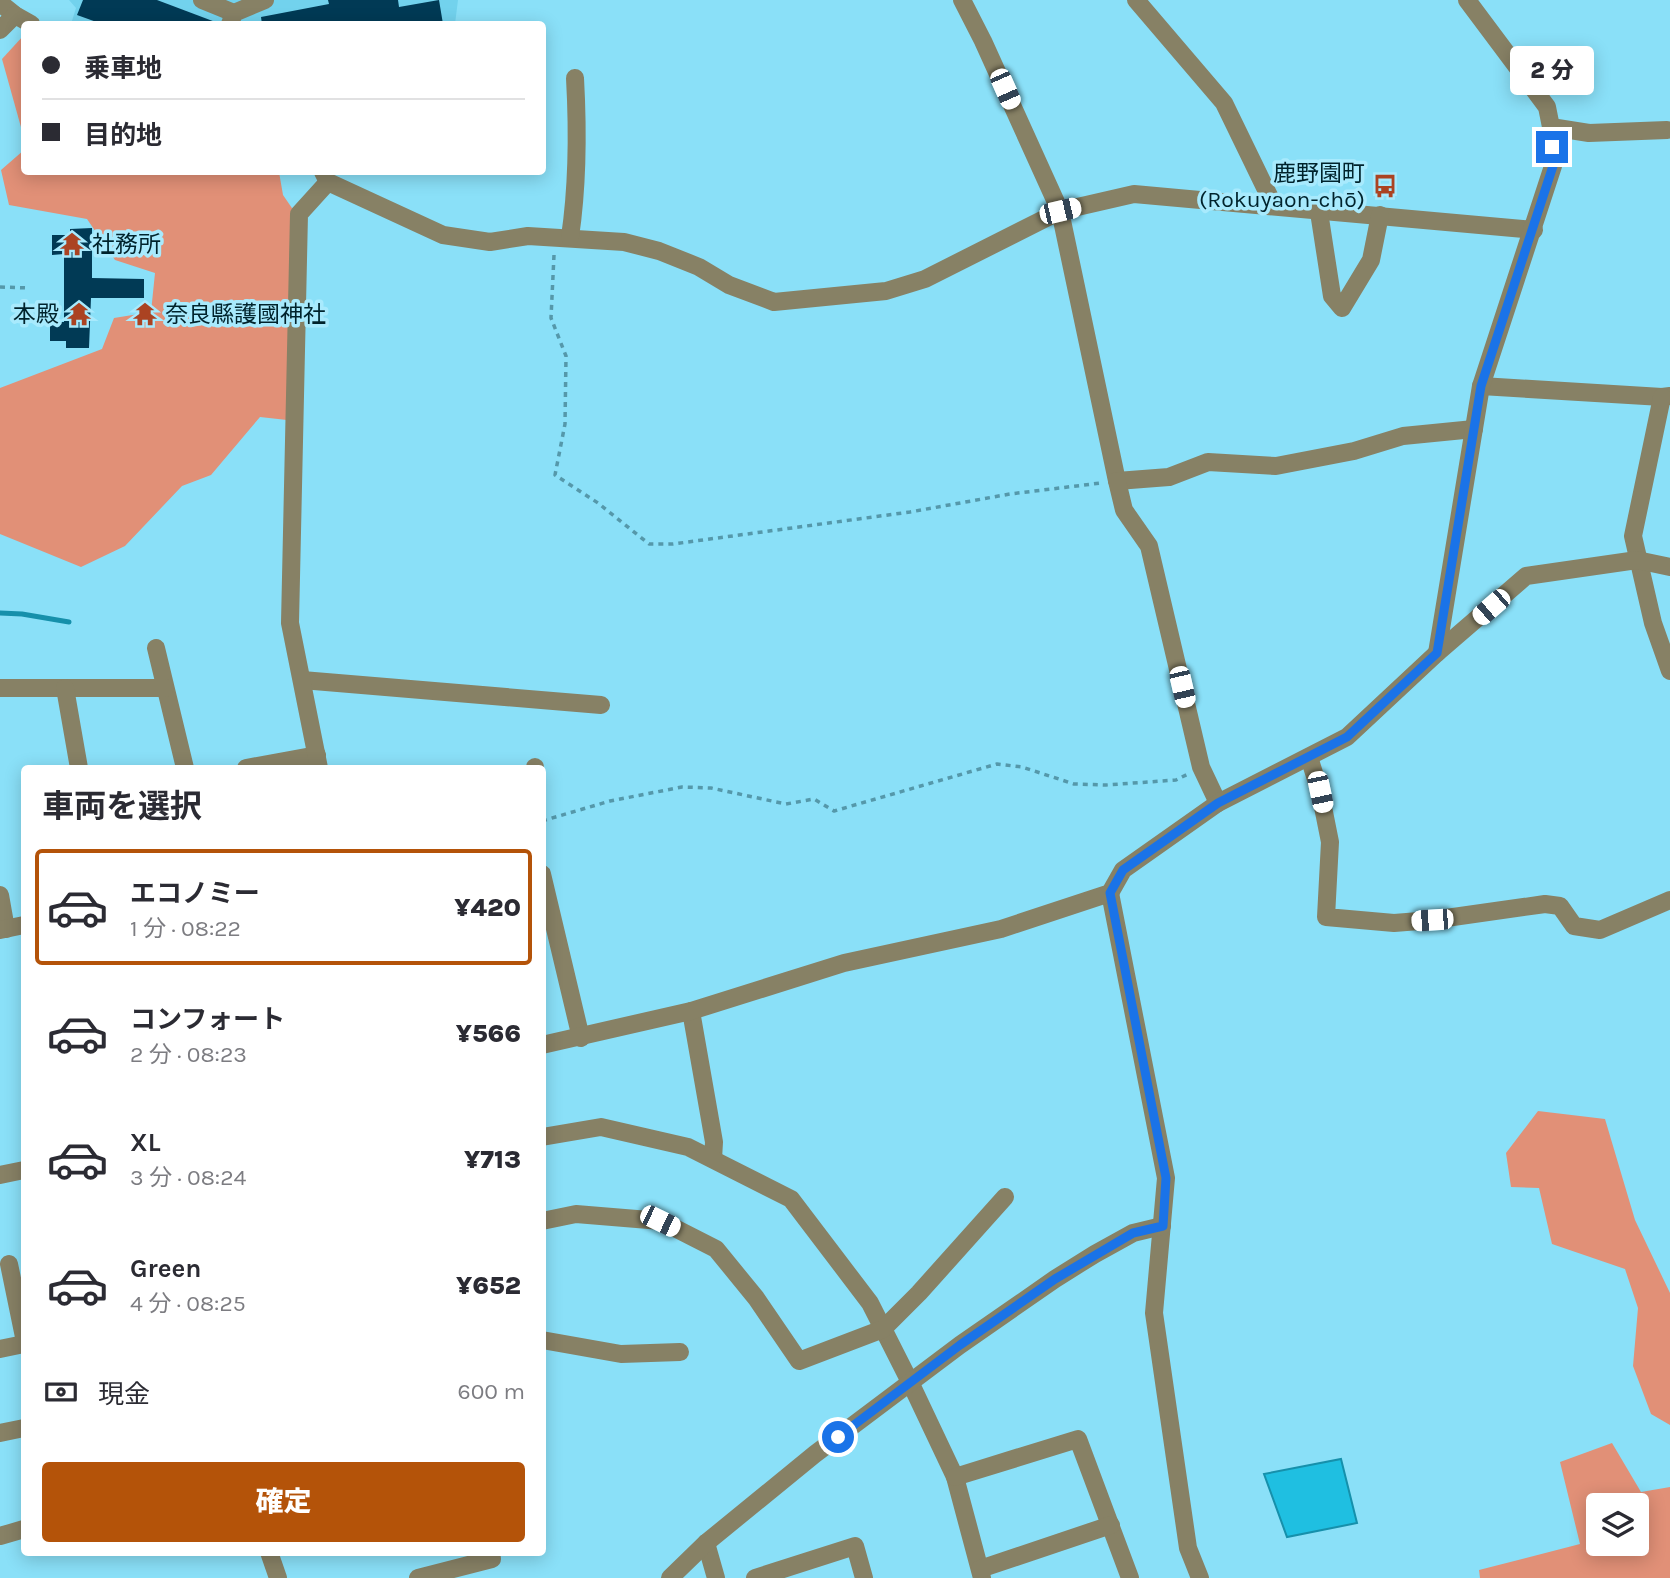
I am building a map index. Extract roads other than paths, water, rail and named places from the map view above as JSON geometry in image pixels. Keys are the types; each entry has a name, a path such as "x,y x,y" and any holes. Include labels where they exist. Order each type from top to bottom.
{"street":[{"path":"202,0 232,19 265,0"},
{"path":"962,0 1060,211 1124,510 1149,546 1201,767 1218,803"},
{"path":"1136,0 1224,103 1274,206"},
{"path":"1437,653 1481,386 1553,166 1547,107 1467,0"},
{"path":"0,3 26,21"},
{"path":"0,30 15,15"},
{"path":"563,237 576,201 578,156 575,78"},
{"path":"1551,127 1589,133 1669,131"},
{"path":"282,765 318,762 290,623 299,214 326,177 443,235 490,242 528,236 624,242 659,251 699,267 729,285 774,302 886,291 925,279 1060,211 1134,194 1534,230"},
{"path":"1319,212 1332,296 1342,308 1371,261 1380,215"},
{"path":"1481,386 1666,397 1633,536 1653,623 1670,671"},
{"path":"1117,481 1168,477 1208,461 1276,466 1354,451 1403,436 1474,429"},
{"path":"1200,1578 1188,1548 1154,1313 1166,1178 1110,893 1123,870 1218,803 1347,737 1437,653 1526,576 1637,560 1670,567"},
{"path":"156,648 184,765"},
{"path":"302,680 601,705"},
{"path":"0,688 165,688"},
{"path":"65,688 78,765"},
{"path":"1309,757 1331,842 1326,917 1394,923 1545,904 1560,906 1574,926 1600,930 1670,900"},
{"path":"546,891 581,1038"},
{"path":"546,1044 691,1011 844,963 1001,929 1110,893"},
{"path":"0,895 3,929 21,926"},
{"path":"691,1011 714,1142 713,1159"},
{"path":"546,1136 601,1127 688,1147 791,1199 870,1303 955,1477 981,1573 1111,1525"},
{"path":"0,1175 21,1171"},
{"path":"546,1220 576,1214 660,1221 716,1249 755,1298 799,1361 883,1329 1005,1197"},
{"path":"670,1578 706,1544 815,1454 960,1345 1075,1266 1133,1233 1163,1226"},
{"path":"11,1264 21,1321"},
{"path":"546,1341 621,1354 680,1352"},
{"path":"0,1349 21,1345"},
{"path":"0,1433 21,1428"},
{"path":"955,1477 1077,1439 1130,1578"},
{"path":"0,1536 21,1530"},
{"path":"706,1544 716,1578"},
{"path":"755,1578 855,1546 864,1578"},
{"path":"270,1556 278,1578"},
{"path":"418,1578 492,1559 492,1556"}],"waterway":[{"path":"0,613 69,622"}],"place":[{"name":"鹿野園町 (Rokuyaon-chō)","path":"1385,186"},
{"name":"社務所","path":"72,244"},
{"name":"本殿","path":"79,314"},
{"name":"奈良縣護國神社","path":"145,314"}]}
